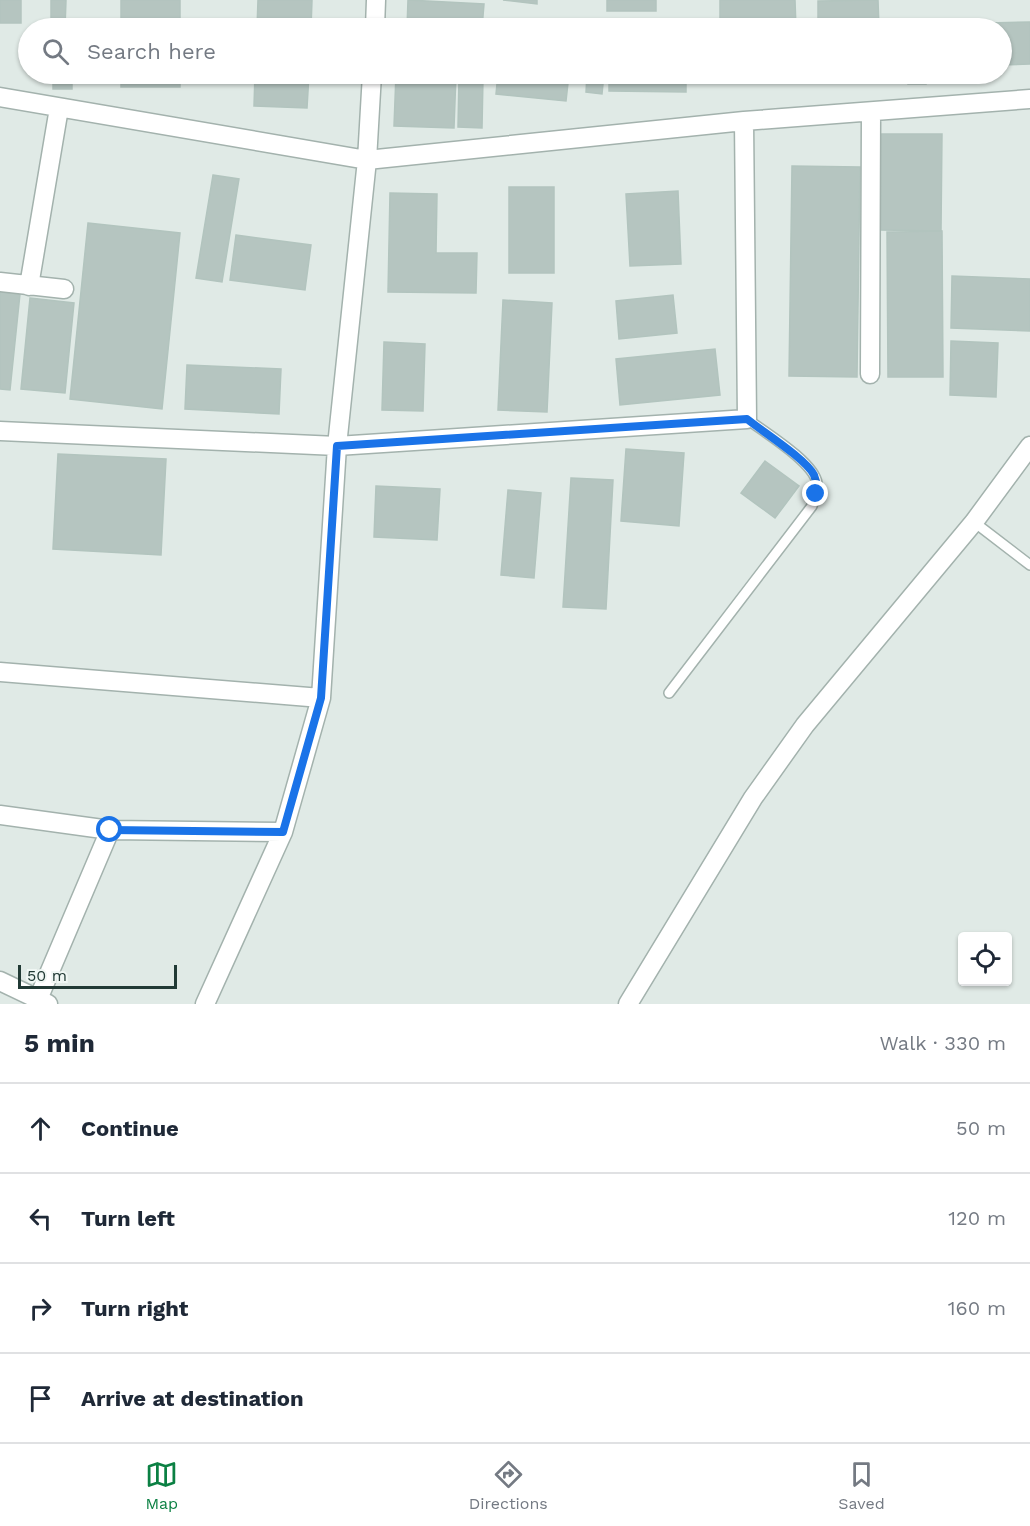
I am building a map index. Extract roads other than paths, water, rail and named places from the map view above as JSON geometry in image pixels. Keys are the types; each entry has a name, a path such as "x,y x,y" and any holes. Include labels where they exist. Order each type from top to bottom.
{"street":[{"path":"375,18 376,0"},
{"path":"205,1004 283,832 321,698 337,446 367,160 371,84"},
{"path":"0,97 367,160 744,122 1030,99"},
{"path":"28,286 59,108"},
{"path":"870,374 871,113"},
{"path":"0,431 337,446 747,419 744,122"},
{"path":"0,282 64,289"},
{"path":"628,1004 753,798 798,734 974,522 1030,446"},
{"path":"0,672 321,698"},
{"path":"0,815 110,830 283,832"},
{"path":"0,981 41,1002 110,830"}],"lane":[{"path":"669,693 812,506 816,494 817,483 814,473 747,419"},
{"path":"974,522 1030,565"}]}
